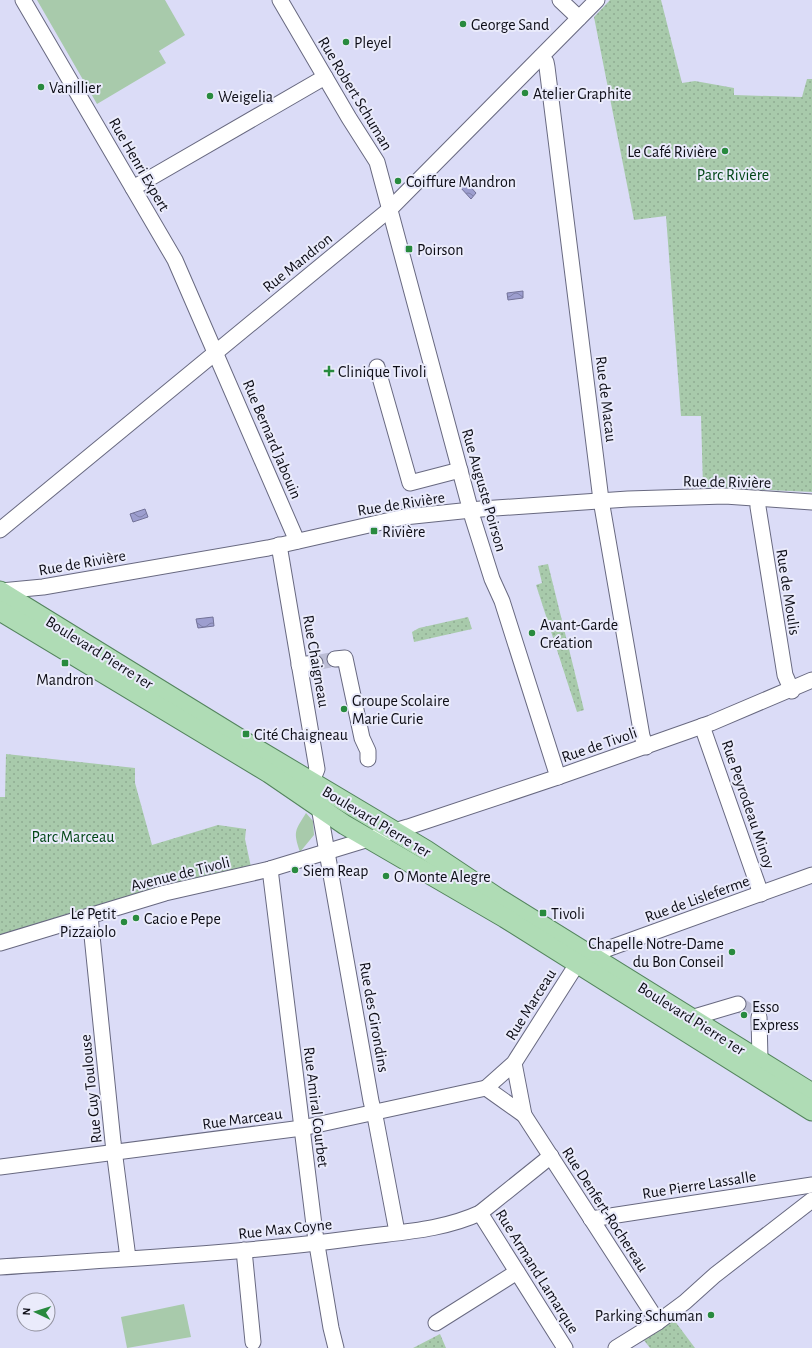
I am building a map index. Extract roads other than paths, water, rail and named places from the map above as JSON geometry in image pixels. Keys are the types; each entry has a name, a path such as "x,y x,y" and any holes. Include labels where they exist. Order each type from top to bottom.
{"main road":[{"name":"Boulevard Pierre 1er","path":"0,591 394,832 426,850 498,898 760,1060 812,1094"},
{"name":"Boulevard Pierre 1er","path":"0,611 269,773 369,839 505,918 812,1111"}],"street":[{"name":"Rue Henri Expert","path":"23,0 176,260 215,352"},
{"name":"Rue Robert Schuman","path":"280,0 377,162 390,209"},
{"path":"560,0 579,18"},
{"name":"Rue Mandron","path":"0,530 390,209 597,0"},
{"name":"Rue de Macau","path":"540,57 546,62 547,67 601,500 642,736 646,746"},
{"path":"133,188 325,77"},
{"name":"Rue Auguste Poirson","path":"390,209 470,510 558,777"},
{"name":"Rue Bernard Jabouin","path":"215,352 297,541"},
{"path":"377,367 410,483 460,470"},
{"name":"Rue de Rivière","path":"0,591 43,587 279,545 404,517 470,510 601,500 725,496 812,502"},
{"name":"Rue de Moulis","path":"758,498 758,507 785,675 792,690"},
{"name":"Rue Chaigneau","path":"279,545 317,770 312,781"},
{"path":"40,615 35,608 34,598 43,587"},
{"path":"335,659 345,658 362,738 368,751 368,759"},
{"path":"299,665 315,663"},
{"name":"Rue de Tivoli","path":"369,839 558,777 702,726 792,690 812,680"},
{"name":"Rue Peyrodeau Minoy","path":"702,726 761,894"},
{"name":"Rue des Girondins","path":"319,807 358,1019 358,1031 397,1232"},
{"path":"369,839 371,817"},
{"name":"Avenue de Tivoli","path":"0,943 165,893 270,869 369,839"},
{"name":"Rue Amiral Courbet","path":"270,869 316,1244 336,1348"},
{"name":"Rue de Lisleferme","path":"597,959 601,953 607,949 812,875"},
{"name":"Rue Guy Toulouse","path":"90,916 115,1152 128,1258"},
{"name":"Rue Marceau","path":"0,1167 302,1128 486,1088 514,1063 577,964"},
{"path":"691,1018 738,1004"},
{"path":"759,1018 760,1060"},
{"path":"514,1063 524,1115"},
{"path":"486,1088 524,1115"},
{"name":"Rue Denfert-Rochereau","path":"524,1115 658,1322"},
{"name":"Rue Max Coyne","path":"0,1267 316,1244 397,1232 410,1232 467,1219 480,1213 551,1156"},
{"name":"Rue Pierre Lassalle","path":"591,1219 812,1185"},
{"path":"616,1348 658,1322 685,1302 715,1275 812,1200"},
{"name":"Rue Armand Lamarque","path":"480,1213 565,1348"},
{"path":"244,1250 253,1342"},
{"path":"436,1323 518,1272"}],"water":[{"path":"466,182 476,193 471,199 460,187"},
{"path":"523,291 523,298 508,300 507,293"},
{"path":"145,509 148,517 133,522 130,514"},
{"path":"213,617 214,626 198,628 196,619"}],"tunnel":[{"path":"315,663 335,659"},
{"path":"738,1004 759,1017"}],"place":[{"name":"George Sand","path":"463,24"},
{"name":"Pleyel","path":"346,42"},
{"name":"Vanillier","path":"41,87"},
{"name":"Atelier Graphite","path":"525,93"},
{"name":"Weigelia","path":"210,96"},
{"name":"Le Café Rivière","path":"725,151"},
{"name":"Coiffure Mandron","path":"398,181"},
{"name":"Poirson","path":"409,249"},
{"name":"Clinique Tivoli","path":"329,371"},
{"name":"Rivière","path":"374,531"},
{"name":"Avant-Garde Création","path":"532,633"},
{"name":"Mandron","path":"65,663"},
{"name":"Groupe Scolaire Marie Curie","path":"344,709"},
{"name":"Cité Chaigneau","path":"246,734"},
{"name":"Siem Reap","path":"295,870"},
{"name":"O Monte Alegre","path":"386,876"},
{"name":"Tivoli","path":"543,913"},
{"name":"Cacio e Pepe","path":"136,918"},
{"name":"Le Petit Pizzaiolo","path":"124,922"},
{"name":"Chapelle Notre-Dame du Bon Conseil","path":"732,952"},
{"name":"Esso Express","path":"744,1015"},
{"name":"Parking Schuman","path":"711,1315"}],"park label":[{"name":"Parc Rivière","path":"733,174"},
{"name":"Parc Marceau","path":"73,836"}]}
